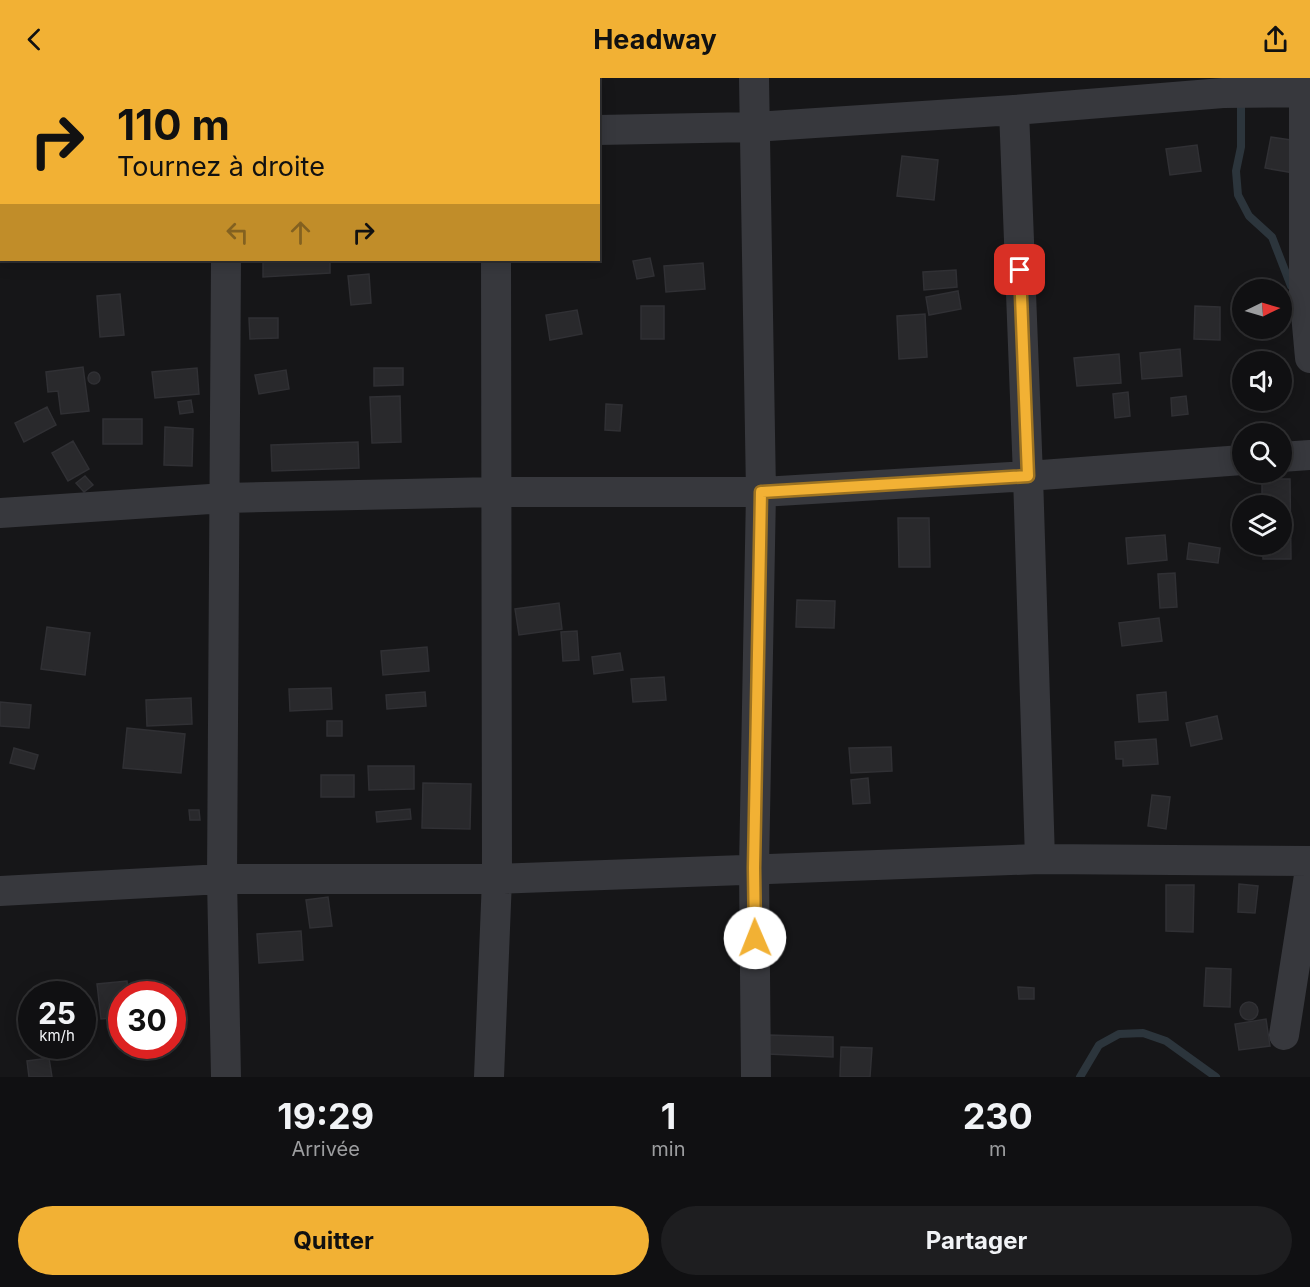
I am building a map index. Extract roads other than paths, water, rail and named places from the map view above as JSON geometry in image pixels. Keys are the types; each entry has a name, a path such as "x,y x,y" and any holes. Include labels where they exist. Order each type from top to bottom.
{"street":[{"path":"754,78 761,492 754,868 756,1077"},
{"path":"600,130 754,127 1236,93 1307,92 1304,292 1310,358"},
{"path":"1014,110 1040,859"},
{"path":"226,261 222,879 226,1077"},
{"path":"489,1077 497,879 496,261"},
{"path":"1292,456 1310,455"},
{"path":"0,513 225,498 496,492 761,492 1232,461"},
{"path":"0,891 222,879 497,879 1040,859 1310,861"},
{"path":"1284,1035 1310,869"}],"waterway":[{"path":"1241,98 1241,147 1236,171 1238,195 1249,216 1272,237 1291,286 1295,288"},
{"path":"1080,1077 1099,1045 1119,1034 1143,1033 1166,1041 1216,1077"}]}
